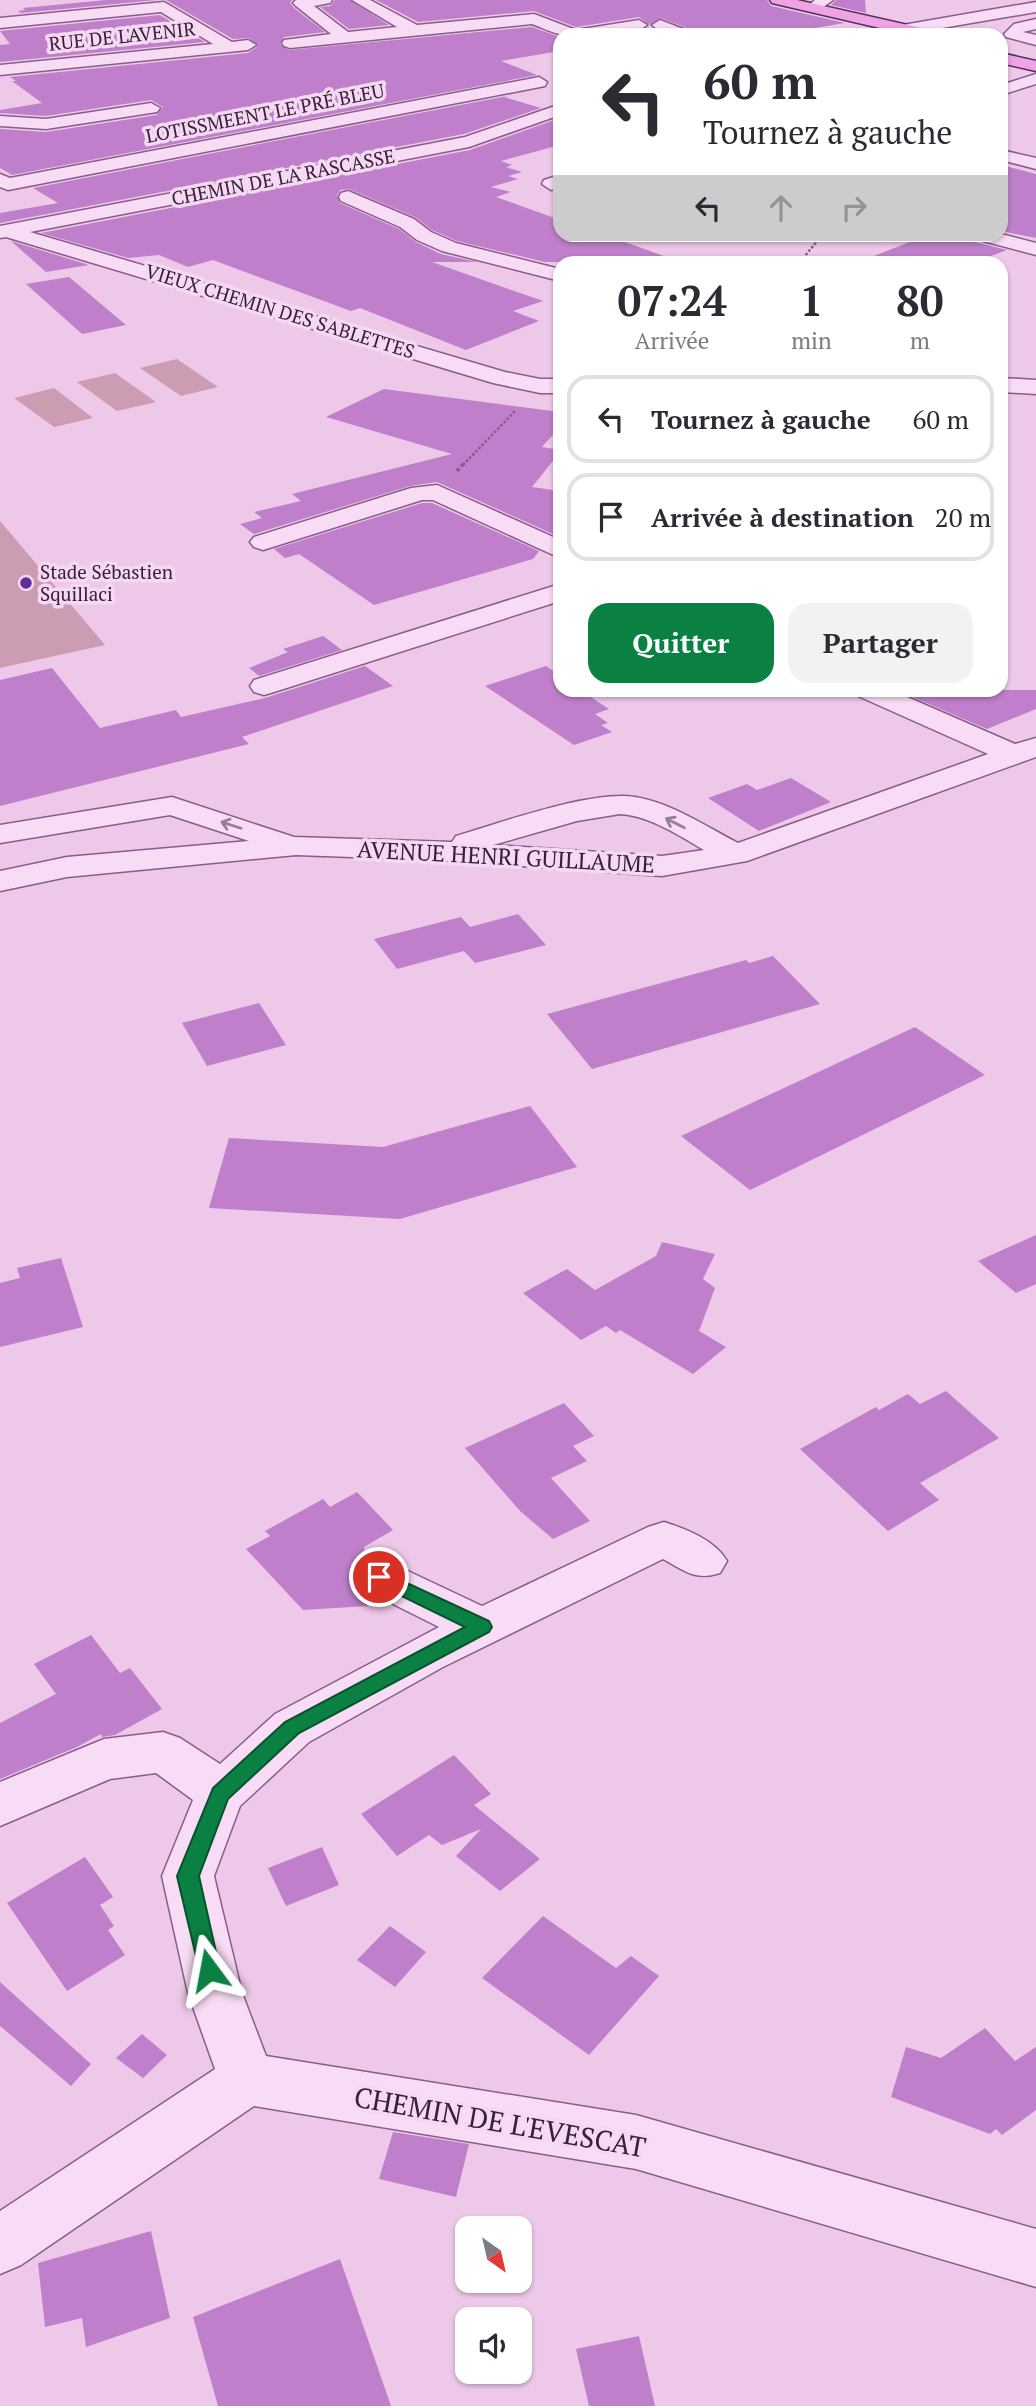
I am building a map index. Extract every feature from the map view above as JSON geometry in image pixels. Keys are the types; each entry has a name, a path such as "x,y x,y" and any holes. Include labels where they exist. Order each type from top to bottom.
{"main road":[{"path":"777,0 820,4 883,28"},
{"path":"760,2 879,28"},
{"path":"1008,53 1036,59"},
{"path":"1008,60 1036,66"}],"street":[{"path":"296,1 325,0"},
{"path":"359,0 414,30"},
{"path":"296,1 344,37"},
{"path":"0,23 164,7 229,47"},
{"path":"900,28 1036,7"},
{"path":"900,28 1012,10"},
{"path":"290,43 534,19 557,28"},
{"path":"1036,24 1019,27 1012,34 1036,40"},
{"path":"620,28 639,25"},
{"path":"660,26 666,28"},
{"name":"RUE DE L'AVENIR","path":"0,69 248,45"},
{"path":"1008,88 1036,79"},
{"name":"LOTISSMEENT LE PRÉ BLEU","path":"0,180 8,184 539,82"},
{"path":"0,121 46,124 151,108"},
{"name":"CHEMIN DE LA RASCASSE","path":"3,231 469,142 553,112"},
{"path":"1008,157 1036,164"},
{"path":"348,197 407,223 424,236 449,247 553,273"},
{"name":"VIEUX CHEMIN DES SABLETTES","path":"3,231 502,378 550,386"},
{"path":"1008,242 1036,249"},
{"path":"263,542 420,493 436,492 553,547"},
{"path":"264,686 553,594"},
{"path":"886,697 1025,751"},
{"name":"AVENUE HENRI GUILLAUME","path":"0,881 67,867 296,846 437,851 662,866 736,854 1025,751"},
{"path":"437,851 599,807 631,805 661,816 736,854"},
{"path":"0,834 172,806 296,846"},
{"path":"0,2245 247,2079 215,1993 188,1876 220,1794 292,1728 482,1627 664,1539 704,1561"},
{"path":"379,1577 482,1627"},
{"path":"0,1805 104,1759 163,1752 196,1773 220,1794"},
{"name":"CHEMIN DE L'EVESCAT","path":"247,2079 636,2142 1036,2258"}],"path":[{"path":"805,256 816,242"},
{"path":"436,492 550,386"}],"shaded area":[{"path":"177,359 218,387 181,396 140,368"},
{"path":"115,373 156,402 117,411 77,382"},
{"path":"54,388 93,418 54,427 14,398"},
{"name":"Stade Sébastien Squillaci","path":"0,521 105,645 0,668"}],"building":[{"path":"106,0 157,0 21,13 18,11 25,10 23,8"},
{"path":"166,0 292,0 290,3 294,8 325,32 284,37 280,44 289,50 532,27 553,34 553,52 501,61 537,75 12,175 0,168 0,129 46,132 157,115 163,107 151,100 46,116 0,113 0,110 42,103 10,77 248,53 258,46 249,38 233,39"},
{"path":"335,0 350,0 389,25 349,29 320,7 330,6"},
{"path":"376,0 767,0 771,6 845,23 815,28 687,28 661,18 649,25 639,17 576,27 534,11 418,22"},
{"path":"836,0 865,0 866,13 831,5"},
{"path":"160,15 205,42 0,62 0,45 10,44 0,31"},
{"path":"512,95 504,97 541,108 464,134 0,223 0,213 58,203 33,188"},
{"path":"553,120 553,147 501,161 512,165 506,167 522,172 508,176 518,179 491,187 511,192 496,197 553,217 553,242 625,242 664,256 553,256 553,262 545,262 457,241 432,230 415,217 349,189 340,190 337,196 340,203 399,229 416,242 441,254 477,262 432,262 543,301 513,311 539,321 466,350 360,308 351,311 213,260 188,267 159,255 128,258 41,233 470,150"},
{"path":"1008,167 1036,174 1036,238 1008,232"},
{"path":"11,241 89,265 46,272"},
{"path":"910,242 975,242 1007,250 991,256 874,256"},
{"path":"69,277 126,325 82,334 26,284"},
{"path":"384,389 553,411 553,435 542,447 553,449 553,461 532,487 553,490 553,534 437,482 410,486 254,534 240,524 262,518 254,512 301,501 292,494 452,454 326,417"},
{"path":"422,503 432,503 539,551 533,559 374,605 299,554 285,558 274,549"},
{"path":"323,636 342,650 259,676 249,668 288,652 283,649"},
{"path":"365,666 393,686 242,737 249,744 0,806 0,680 52,668 100,728 176,710 181,717 265,698"},
{"path":"546,666 553,671 553,697 591,697 609,709 595,714 608,723 601,725 612,732 574,745 485,686"},
{"path":"1008,690 1036,690 1036,709 987,729 912,697 1008,697"},
{"path":"791,778 831,802 759,831 708,798 747,784 757,790"},
{"path":"518,914 546,945 475,963 464,951 397,969 374,939 461,917 470,927"},
{"path":"773,956 820,1004 592,1069 547,1014 746,960 749,963"},
{"path":"259,1003 286,1045 207,1066 182,1023"},
{"path":"915,1027 985,1075 750,1190 681,1136"},
{"path":"530,1106 577,1167 400,1219 209,1208 229,1138 383,1147"},
{"path":"1036,1235 1036,1284 1016,1293 978,1261"},
{"path":"662,1242 715,1254 703,1279 715,1288 699,1331 726,1347 693,1374 620,1330 616,1333 606,1326 581,1340 523,1293 567,1269 595,1290 656,1256"},
{"path":"61,1258 83,1327 0,1347 0,1283 20,1278 17,1268"},
{"path":"946,1391 999,1438 920,1483 939,1500 888,1531 800,1449 876,1407 879,1410 908,1394 920,1404"},
{"path":"564,1403 594,1436 573,1446 587,1461 551,1478 590,1521 553,1539 520,1511 465,1448"},
{"path":"357,1492 393,1530 364,1547 365,1562 354,1576 361,1590 367,1594 368,1606 303,1610 246,1549 270,1536 265,1531 323,1499 330,1507"},
{"path":"91,1635 120,1673 130,1668 162,1709 115,1735 102,1737 101,1734 77,1747 0,1779 0,1723 56,1694 34,1664"},
{"path":"454,1755 491,1794 474,1805 540,1859 500,1891 456,1856 481,1829 442,1845 429,1835 397,1856 361,1814"},
{"path":"322,1847 339,1885 286,1906 268,1868"},
{"path":"85,1857 113,1897 100,1905 114,1926 108,1930 125,1955 67,1991 7,1903"},
{"path":"543,1916 616,1968 631,1956 659,1976 589,2055 482,1978"},
{"path":"390,1926 426,1952 395,1987 357,1960"},
{"path":"0,1982 91,2064 71,2086 0,2026"},
{"path":"985,2028 1015,2061 1036,2047 1036,2110 1002,2135 996,2129 990,2134 891,2097 906,2047 941,2058"},
{"path":"142,2034 167,2055 143,2078 116,2058"},
{"path":"393,2132 469,2144 456,2197 379,2179"},
{"path":"151,2231 170,2318 86,2347 82,2318 45,2327 38,2263"},
{"path":"340,2259 391,2406 218,2406 193,2317"},
{"path":"639,2336 655,2406 589,2406 576,2349"}],"place":[{"name":"Stade Sébastien Squillaci","path":"26,583"}],"route":[{"path":"209,1970 188,1876 220,1794 292,1728 426,1654 482,1627 379,1577"}]}
